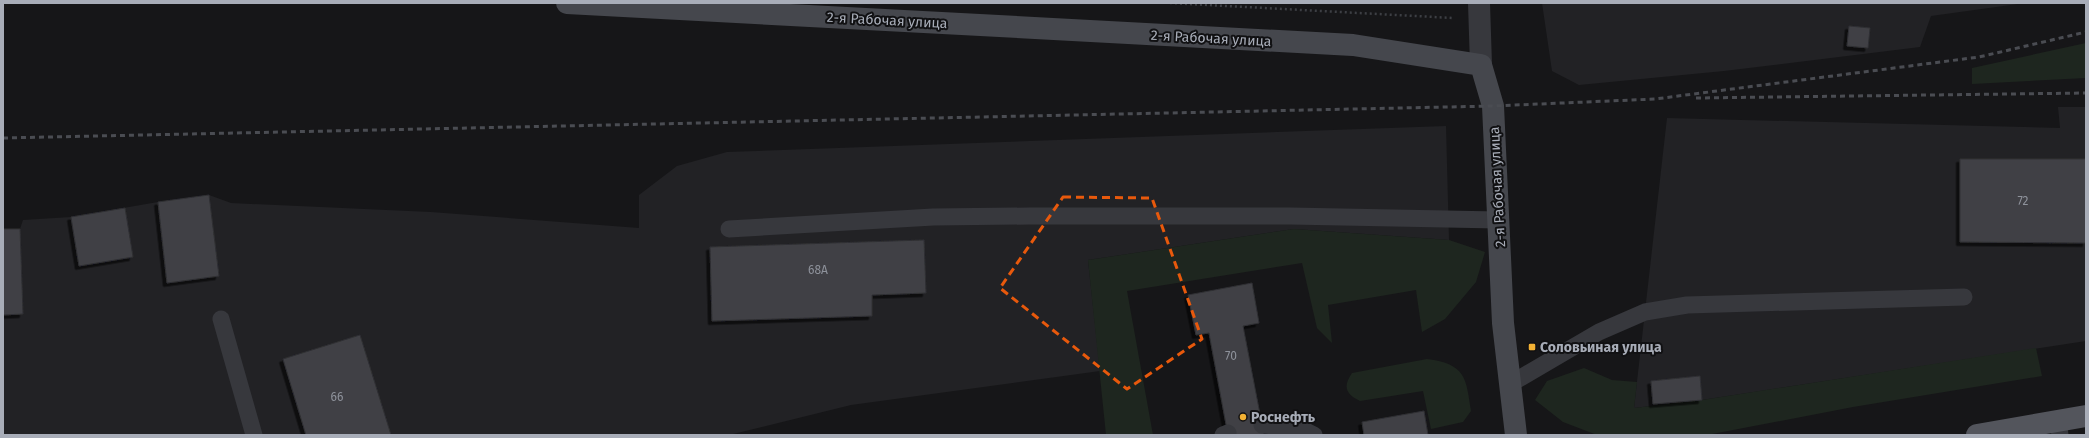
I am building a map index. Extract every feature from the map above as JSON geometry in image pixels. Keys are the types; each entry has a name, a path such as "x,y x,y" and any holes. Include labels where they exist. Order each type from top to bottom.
{"main road":[{"name":"2-я Рабочая улица","path":"567,3 1353,45 1481,65 1493,106 1503,323 1516,435"},
{"path":"1977,435 2059,428 2086,416"}],"street":[{"path":"1479,11 1481,65"}],"lane":[{"path":"729,229 933,217 1015,216 1290,216 1498,220"},
{"path":"1510,384 1599,332 1645,312 1688,305 1964,296"},
{"path":"221,319 254,435"},
{"path":"1262,424 1300,428 1314,435"}],"path":[{"path":"1170,3 1479,11"}],"highlighted area":[{"path":"1063,197 1152,198 1202,339 1127,389 1000,288"}],"shaded area":[{"path":"1542,3 2025,3 1931,16 1920,47 1724,71 1579,85 1552,71"},
{"path":"2086,43 2086,78 1972,84 1972,68"},
{"path":"2058,107 2086,107 2086,341 1702,400 1634,408 1667,118 2060,128"},
{"path":"1446,126 1449,240 1294,229 1088,260 1100,371 851,405 729,435 3,435 3,229 20,229 23,220 71,217 209,195 231,203 431,212 639,228 639,195 677,166 727,152"},
{"path":"1294,229 1449,240 1485,252 1476,282 1445,319 1422,332 1416,290 1328,305 1332,343 1317,328 1302,263 1127,291 1153,435 1106,435 1088,260"},
{"path":"2036,348 2042,376 1853,407 1707,435 1597,435 1563,422 1535,400 1547,381 1584,368 1612,380 1637,382 1634,408 1702,400"},
{"path":"1427,359 1440,361 1450,365 1462,374 1468,390 1471,411 1463,422 1431,429 1423,391 1360,401 1351,396 1347,389 1347,382 1352,373"}],"building":[{"path":"1849,26 1870,28 1868,48 1847,46"},
{"path":"1960,159 2086,159 2086,243 1960,242"},
{"path":"209,195 219,276 167,283 158,202"},
{"path":"125,208 133,257 79,266 71,217"},
{"path":"3,229 20,229 23,314 3,315"},
{"path":"924,240 926,293 872,295 872,316 712,321 710,247"},
{"path":"1252,283 1259,323 1243,326 1264,435 1228,435 1209,333 1196,335 1188,295"},
{"path":"360,335 391,435 306,435 283,359"},
{"path":"1700,376 1702,400 1653,404 1651,381"},
{"path":"1424,411 1428,435 1364,435 1362,422"}],"railway":[{"path":"3,138 1493,106 1655,99 1979,57 2086,32"},
{"path":"1696,98 2086,93"}],"place":[{"name":"Соловьиная улица","path":"1532,347"},
{"name":"Роснефть","path":"1243,417"}]}
